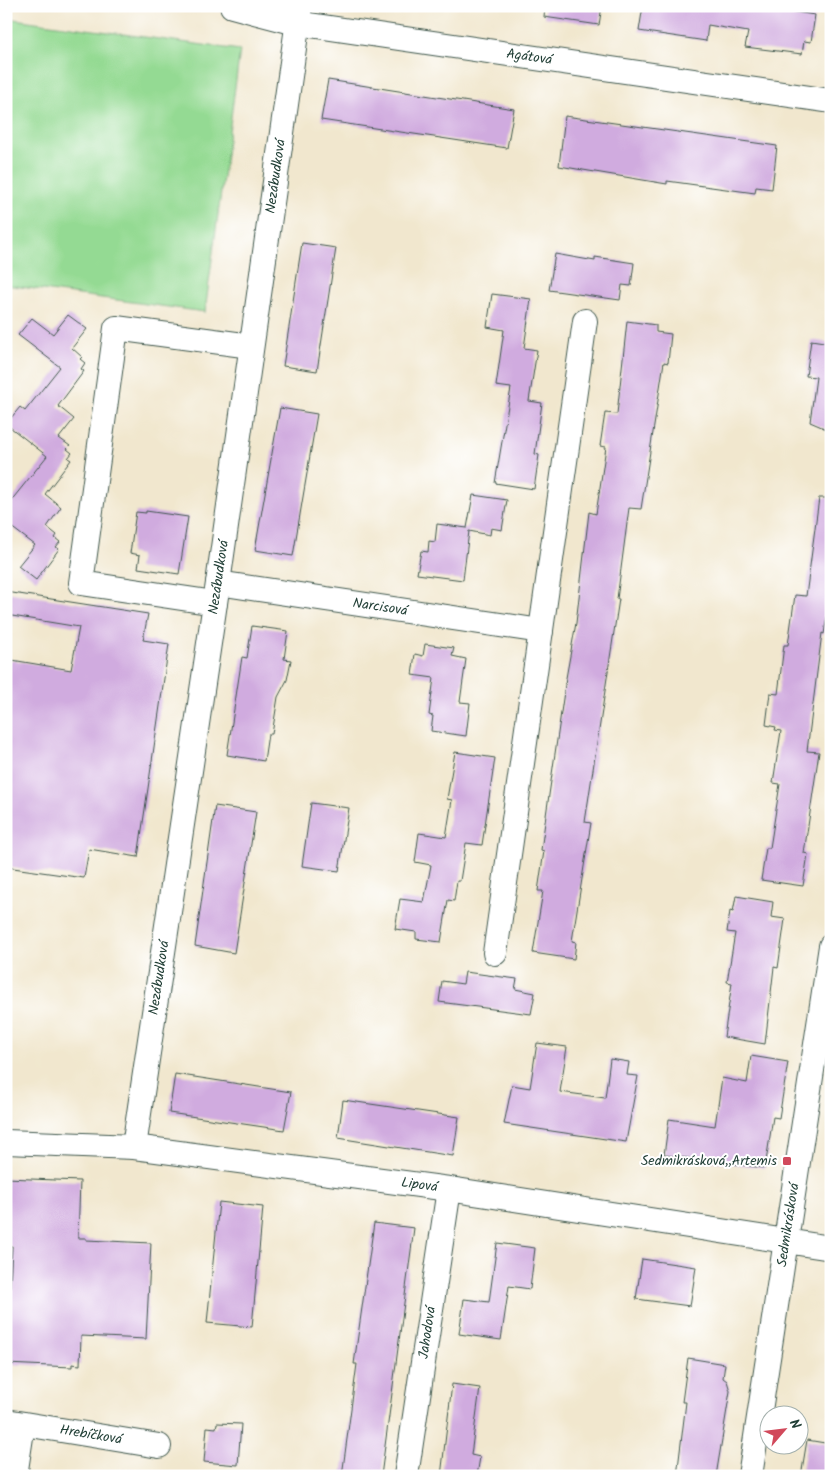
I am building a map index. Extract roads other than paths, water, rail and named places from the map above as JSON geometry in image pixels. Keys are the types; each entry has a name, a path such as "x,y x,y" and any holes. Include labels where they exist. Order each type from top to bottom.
{"street":[{"name":"Agátová","path":"232,6 831,101"},
{"name":"Nezábudková","path":"134,1147 217,593 298,15"},
{"path":"495,953 585,321"},
{"name":"Narcisová","path":"251,346 116,328 81,583 217,593 541,631"},
{"name":"Sedmikrásková","path":"750,1476 831,946"},
{"name":"Lipová","path":"6,1142 134,1147 448,1189 831,1248"},
{"name":"Jahodová","path":"406,1476 448,1189"},
{"name":"Hrebíčková","path":"15,1476 15,1423 159,1446"}],"place":[{"name":"Sedmikrásková,,Artemis","path":"787,1161"}]}
